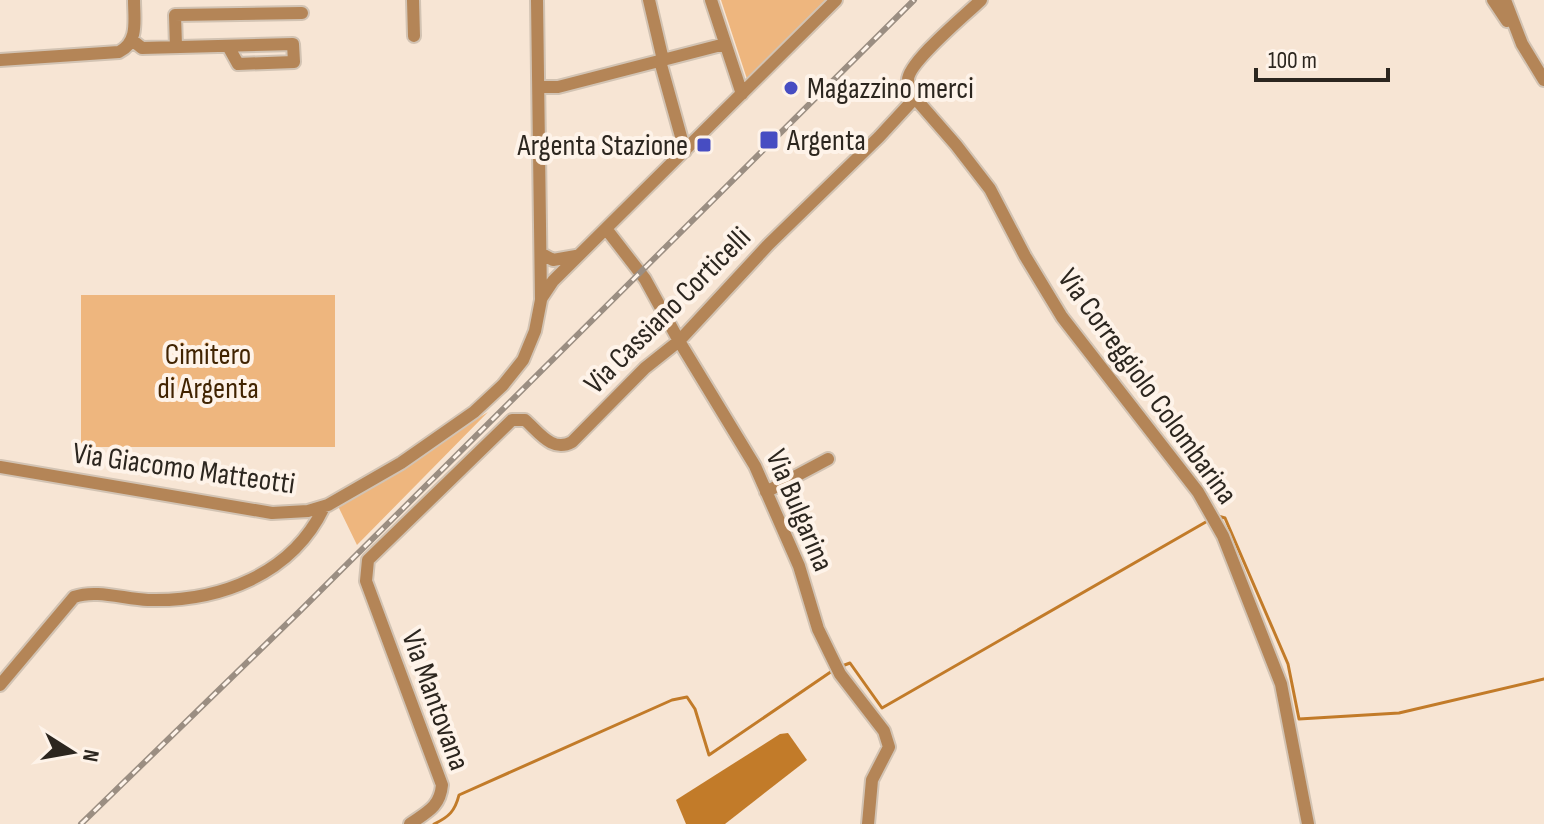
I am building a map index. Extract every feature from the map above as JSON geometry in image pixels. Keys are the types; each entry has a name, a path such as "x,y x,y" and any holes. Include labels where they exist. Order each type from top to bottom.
{"street":[{"path":"0,60 119,52 128,48 132,40 134,0"},
{"path":"240,0 240,14"},
{"path":"413,0 414,36"},
{"name":"Via Giacomo Matteotti","path":"0,467 272,513 308,511 324,507 401,463 438,439 503,385 517,369 529,347 539,318 541,300 537,0"},
{"path":"649,0 685,151"},
{"path":"711,0 742,94"},
{"path":"541,300 553,281 836,0"},
{"path":"915,98 908,80 912,69 981,0"},
{"path":"1493,0 1544,80"},
{"path":"1505,0 1522,44"},
{"path":"176,47 175,15 302,13"},
{"path":"132,40 142,48 293,44 294,62 238,64 228,46"},
{"path":"540,87 558,87 725,44"},
{"name":"Via Cassiano Corticelli","path":"366,581 365,565 371,556 512,420 525,420 551,444 565,446 572,442 645,368 679,341 769,244 915,98"},
{"name":"Via Correggiolo Colombarina","path":"915,98 990,189 1062,317 1172,457 1213,518 1281,684 1308,824"},
{"name":"Via Bulgarina","path":"607,230 633,261 755,466 799,566 818,629 837,668 884,731 889,747 872,780 868,824"},
{"path":"542,254 553,260 573,258 595,242"},
{"path":"766,492 828,459"},
{"path":"0,685 74,597 90,594 148,600 190,599 234,588 266,572 289,554 308,534 324,507"},
{"name":"Via Mantovana","path":"366,581 442,785 441,798 410,824"}],"green space":[{"path":"721,0 827,0 747,79"},
{"name":"Cimitero di Argenta","path":"81,295 335,295 335,447 81,447"},
{"path":"488,412 357,545 338,506"}],"shaded area":[{"path":"788,733 807,760 725,824 686,824 676,800 780,734"}],"waterway":[{"path":"1218,516 1225,518 1288,664 1299,719 1399,713 1544,679"},
{"path":"842,666 850,663 882,708 1211,519"},
{"path":"434,824 451,813 459,795 672,700 687,697 695,709 709,755 835,669"}],"railway":[{"path":"81,824 301,610 914,0"}],"place":[{"name":"Magazzino merci","path":"791,88"},
{"name":"Argenta","path":"769,140"},
{"name":"Argenta Stazione","path":"704,145"}]}
